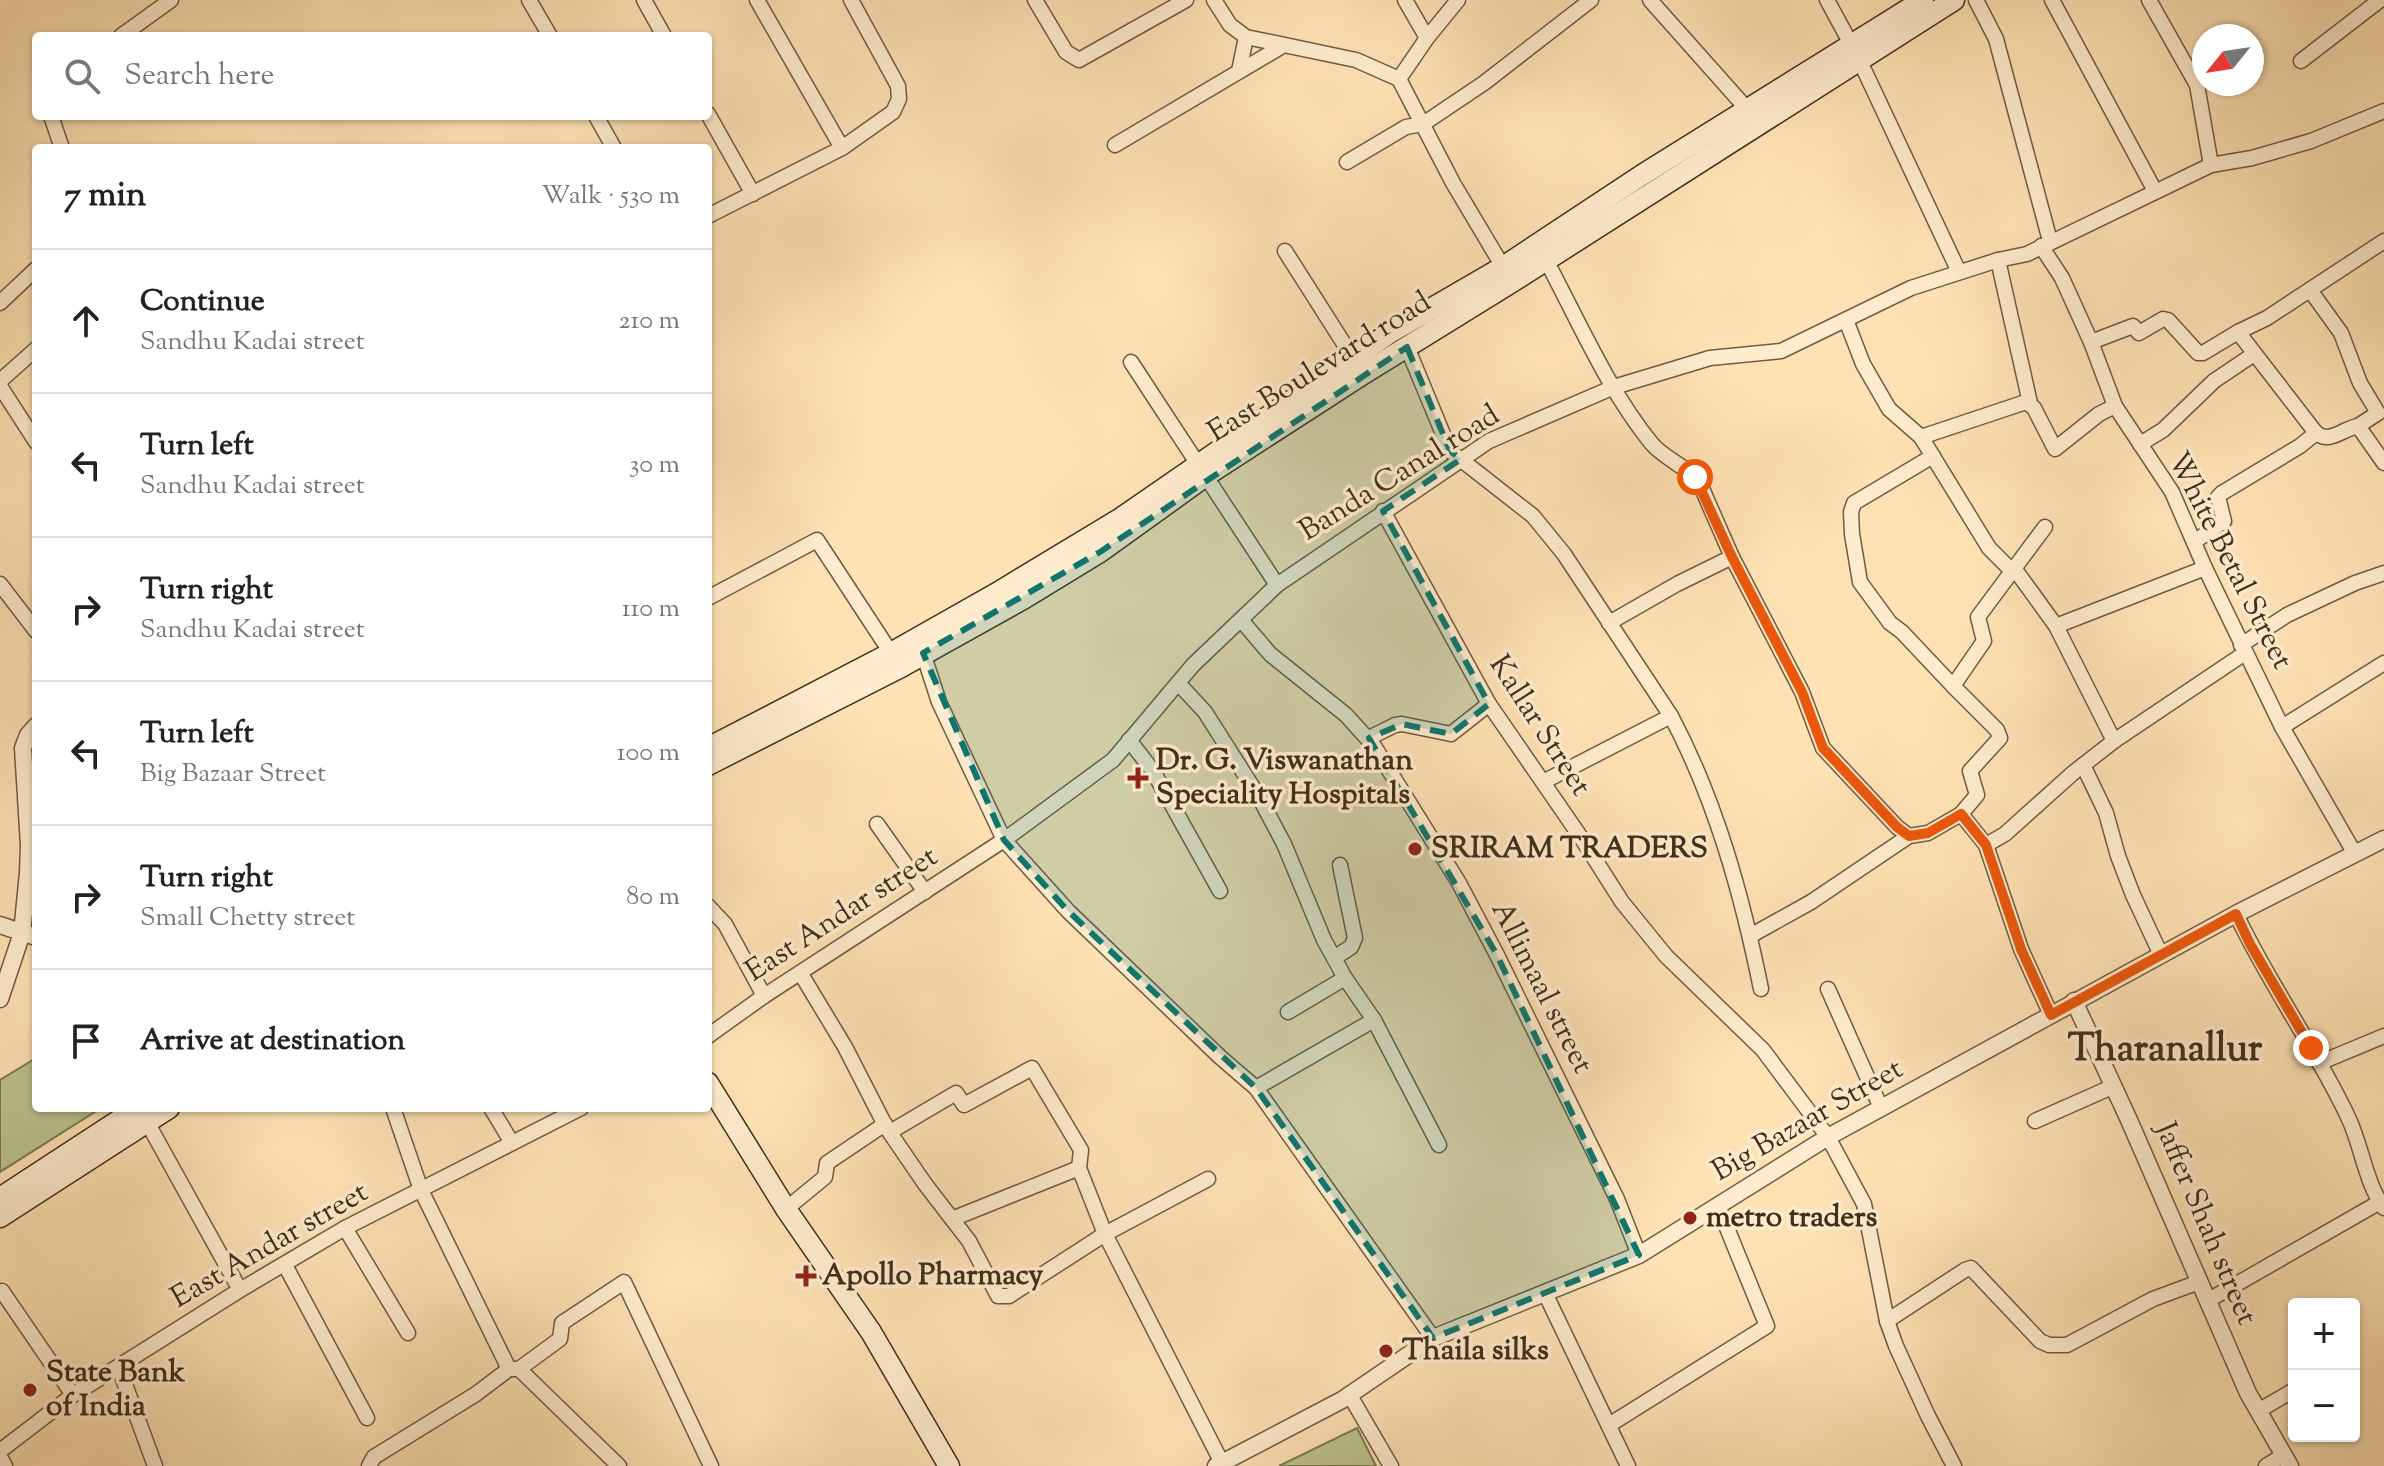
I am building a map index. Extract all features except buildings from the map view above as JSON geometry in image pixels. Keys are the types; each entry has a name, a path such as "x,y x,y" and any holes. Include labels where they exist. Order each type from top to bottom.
{"main road":[{"path":"712,746 891,653 1203,469 1391,332 1503,267 1747,109 1855,52 1923,0"},
{"name":"East Boulevard road","path":"712,763 901,667 1100,552 1203,469 1546,260 1855,52 1954,0"},
{"path":"712,1089 786,1209 871,1332 949,1466"},
{"path":"0,1198 142,1115"},
{"path":"0,1217 142,1115"}],"street":[{"path":"127,32 171,0"},
{"path":"529,0 548,32"},
{"path":"644,0 662,32"},
{"path":"757,0 842,148"},
{"path":"712,214 842,148 893,112 899,99 898,86 851,0"},
{"path":"1035,0 1066,52 1079,60 1186,0"},
{"path":"1214,0 1230,25 1246,37 1356,60 1399,79 1453,183 1503,267"},
{"path":"1405,0 1427,38"},
{"path":"1399,79 1458,0"},
{"path":"1347,162 1406,127 1423,124 1484,83 1591,0"},
{"path":"1650,0 1747,109"},
{"path":"1827,0 1855,52 1959,272"},
{"name":"White Betal Street","path":"1976,0 1996,39 2046,243 2091,342 2115,406 2172,492 2282,727 2355,854"},
{"path":"2052,0 2155,191"},
{"path":"2149,0 2197,85 2211,165"},
{"path":"2301,61 2374,2"},
{"path":"1239,71 1246,37"},
{"path":"1115,145 1284,45"},
{"name":"Banda Canal road","path":"1004,840 1113,760 1193,665 1277,585 1489,441 1614,387 1710,358 1781,351 1911,288 2027,254 2211,165 2252,158 2311,141 2384,111"},
{"path":"52,120 61,144"},
{"path":"598,120 612,144"},
{"path":"711,120 753,194"},
{"path":"2091,342 2133,326 2139,333 2163,319 2168,320 2198,353 2203,353 2267,318 2384,241"},
{"path":"1285,251 1353,358"},
{"path":"1546,260 1614,387 1653,445 1698,480 1732,557 1802,692 1823,748 1909,836"},
{"path":"1998,260 2030,403 2055,449 2099,414 2115,406"},
{"path":"0,303 32,273"},
{"path":"2238,332 2316,433 2329,438 2358,426 2378,413 2360,383 2341,333 2310,290"},
{"path":"1846,320 1863,364 1889,409 1921,437 1989,548 2007,566 2014,568 2056,626 2114,741"},
{"path":"1407,347 1450,451 1533,516 1564,554 1671,716 1710,803 1737,886 1761,989"},
{"path":"32,353 0,383 32,435"},
{"path":"2140,444 2163,430 2214,381 2254,354"},
{"path":"1131,362 1277,585"},
{"path":"1921,437 2021,401 2030,403"},
{"path":"2358,426 2384,463"},
{"path":"2194,542 2224,521 2218,497 2222,493 2316,433"},
{"path":"1750,936 1811,902 1909,836 1928,833 1961,814 1977,795 1970,776 1971,768 2000,738 1997,730 1890,623 1860,582 1855,563 1851,523 1854,503 1933,456"},
{"name":"Kallar Street","path":"1383,511 1489,704 1622,902 1666,956 1763,1050 1828,1137 1864,1204 1887,1321 1928,1416 1954,1466"},
{"path":"1953,686 1984,641 1978,617 2045,527"},
{"path":"712,596 817,540 891,653"},
{"path":"1609,623 1732,557"},
{"path":"2056,626 2205,568"},
{"path":"1986,845 2005,834 2114,741 2287,615 2384,573"},
{"path":"0,584 32,626"},
{"name":"Allimaal street","path":"1242,621 1270,654 1346,715 1369,738 1459,883 1497,955 1617,1199 1639,1255"},
{"path":"923,653 939,702 1004,840 1068,911 1256,1088 1433,1338"},
{"path":"2282,727 2381,665"},
{"path":"1179,684 1205,712 1259,797 1284,844 1324,940 1374,1020 1439,1145"},
{"path":"1369,738 1402,724 1451,734 1489,704"},
{"path":"1543,782 1671,716"},
{"path":"0,999 29,935 29,845 23,748 32,730"},
{"path":"1129,740 1153,771 1220,891"},
{"path":"2083,765 2106,813 2133,895 2161,955"},
{"path":"1961,814 1986,845 2021,949 2051,1015"},
{"path":"877,824 925,892"},
{"name":"Big Bazaar Street","path":"1219,1464 1349,1394 1433,1338 1639,1255 1828,1137 2236,914 2384,839"},
{"name":"East Andar street","path":"712,1033 1004,840"},
{"path":"1334,958 1351,947 1355,938 1340,865"},
{"path":"712,910 725,924 764,996"},
{"path":"2207,1301 2382,1205 2358,1140 2236,914"},
{"path":"0,925 29,935"},
{"path":"801,974 845,1047 887,1128 969,1241 995,1293 1002,1297 1009,1296 1105,1234 1208,1179"},
{"path":"1288,1012 1345,978"},
{"path":"1828,989 1881,1108"},
{"name":"Jaffer Shah street","path":"2074,1001 2258,1411 2287,1460"},
{"path":"1256,1088 1374,1020"},
{"path":"2319,1063 2384,1036"},
{"path":"786,1209 825,1177 827,1163 887,1128 956,1093 964,1105 1032,1068 1081,1150 1079,1168 1105,1234 1219,1464"},
{"path":"2035,1121 2114,1086"},
{"path":"394,1112 421,1190 514,1369 619,1466"},
{"path":"493,1112 512,1143"},
{"name":"East Andar street","path":"0,1451 73,1395 240,1290 345,1228 573,1112"},
{"path":"142,1115 240,1290"},
{"path":"952,1219 1079,1168"},
{"path":"1609,1425 1767,1326 1718,1206"},
{"path":"345,1228 408,1333"},
{"path":"285,1265 367,1418"},
{"path":"1887,1321 1971,1268 2040,1341 2049,1345 2067,1345 2153,1299 2199,1282"},
{"path":"369,1466 374,1457 560,1339 562,1323 624,1282 711,1466"},
{"path":"2,1291 73,1395"},
{"path":"1545,1293 1628,1466"},
{"path":"119,1368 155,1466"},
{"path":"1349,1394 1391,1466"},
{"path":"2258,1411 2288,1394"},
{"path":"0,1457 5,1466"},
{"path":"2266,1466 2287,1460"}],"highlighted area":[{"path":"1407,347 1450,451 1461,459 1383,511 1489,704 1451,734 1402,724 1369,738 1497,955 1639,1255 1433,1338 1256,1088 1068,911 1004,840 923,653 1100,552"}],"green space":[{"path":"32,1060 32,1112 95,1112 0,1172 0,1080"},
{"path":"1357,1428 1376,1466 1279,1466"}],"place":[{"name":"Dr. G. Viswanathan Speciality Hospitals","path":"1138,778"},
{"name":"SRIRAM TRADERS","path":"1415,849"},
{"name":"metro traders","path":"1690,1218"},
{"name":"Apollo Pharmacy","path":"806,1276"},
{"name":"Thaila silks","path":"1386,1351"},
{"name":"State Bank of India","path":"30,1390"}],"district":[{"name":"Tharanallur","path":"2165,1051"}],"route":[{"path":"1695,477 1732,557 1802,692 1823,748 1909,836 1928,833 1961,814 1986,845 2021,949 2051,1015 2236,914 2250,944 2311,1048"}]}
